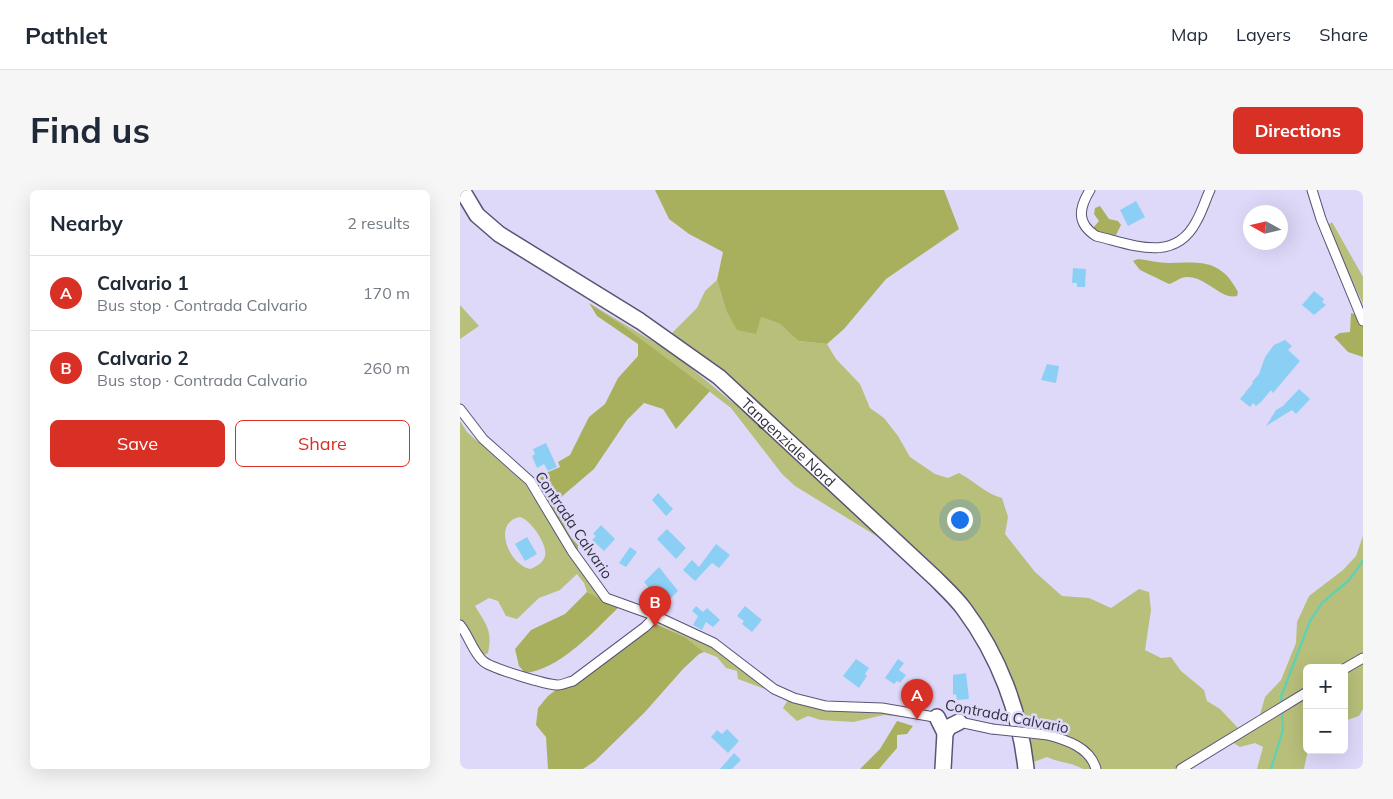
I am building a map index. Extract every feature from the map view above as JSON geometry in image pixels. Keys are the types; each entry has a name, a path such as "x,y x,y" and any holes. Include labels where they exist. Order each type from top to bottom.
{"main road":[{"name":"Tangenziale Nord","path":"462,190 477,215 499,234 640,321 719,377 935,578 964,608 1005,683 1017,715 1026,769"},
{"path":"937,717 945,733 943,769"},
{"path":"945,733 958,722"}],"street":[{"path":"1090,190 1080,211 1081,219 1090,232 1096,236 1152,250 1172,245 1191,231 1210,190"},
{"path":"1312,190 1321,219 1363,321"},
{"name":"Contrada Calvario","path":"460,409 483,439 530,481 572,551 606,598 656,616 714,643 774,689 794,698 826,706 882,708 992,729 1048,735 1078,746 1087,754 1096,769"},
{"path":"460,625 468,634 478,656 485,664 546,683 560,685 573,681 645,628 656,616"},
{"path":"1348,667 1363,658"},
{"path":"1181,769 1303,695"}],"green space":[{"path":"655,190 944,190 959,229 886,279 844,329 827,344 798,341 780,324 761,317 756,334 737,330 726,310 717,280 723,252 689,234 669,219"},
{"path":"1100,206 1109,219 1118,221 1121,225 1116,235 1096,234 1093,228 1099,221 1094,214 1095,208"},
{"path":"1332,222 1363,277 1363,304 1327,226"},
{"path":"1138,259 1165,263 1191,262 1209,265 1225,273 1238,292 1237,296 1225,295 1194,278 1185,277 1169,284 1140,270 1133,261"},
{"path":"717,280 726,310 761,317 780,324 798,341 827,344 836,359 860,384 870,408 884,418 898,436 910,457 935,474 948,478 959,473 990,493 1002,498 1008,517 1005,534 1035,572 1062,596 1089,598 1111,608 1139,589 1149,592 1151,610 1145,650 1161,658 1171,657 1181,671 1204,690 1207,701 1220,709 1238,728 1174,769 1083,769 1047,757 1031,763 1026,741 1035,738 1029,720 1021,721 975,614 671,334 697,308 705,291"},
{"path":"589,303 674,354 772,435 878,537 795,486 782,474 731,408 621,324"},
{"path":"589,303 621,324 710,391 676,429 663,409 644,403 627,420 594,469 560,498 564,523 569,534 578,545 578,551 532,479 560,467 558,462 570,455 589,417 605,404 618,378 638,356 638,344 597,316"},
{"path":"460,305 479,326 460,339"},
{"path":"1351,313 1357,315 1363,324 1363,357 1348,352 1334,337 1340,333 1350,332"},
{"path":"460,421 467,432 525,484 572,558 596,590 694,636 723,654 765,689 738,679 737,671 726,668 717,657 704,652 685,637 644,617 599,600 587,592 584,583 577,574 560,590 539,598 517,619 506,616 498,601 489,598 475,606 488,628 490,639 488,653 482,656 460,619","holes":["520,517 538,534 545,551 543,561 530,569 522,566 515,559 506,543 505,534 511,520"]},
{"path":"1363,536 1363,709 1359,716 1348,720 1348,664 1303,664 1303,754 1307,754 1304,769 1257,769 1263,747 1255,743 1240,747 1232,742 1257,725 1265,697 1281,680 1296,643 1297,622 1309,596 1343,570 1356,556"},
{"path":"587,592 618,608 587,638 563,657 550,665 525,673 519,666 515,649 531,630 565,614"},
{"path":"647,620 685,637 704,652 699,654 683,669 645,712 595,761 583,769 548,769 546,737 536,725 538,708 548,696"},
{"path":"789,698 879,710 915,718 884,715 853,722 821,720 808,716 797,721 783,708"},
{"path":"897,721 913,726 907,734 897,735 897,748 879,769 860,769 880,749"}],"building":[{"path":"1136,201 1145,217 1128,226 1120,210"},
{"path":"1073,268 1086,269 1085,287 1077,287 1077,283 1072,283"},
{"path":"1314,291 1324,299 1322,302 1326,305 1314,315 1302,305"},
{"path":"1285,340 1292,346 1288,350 1300,361 1273,393 1271,390 1256,406 1253,403 1250,407 1240,399 1259,374 1265,357 1274,345"},
{"path":"1047,364 1059,366 1056,383 1041,380"},
{"path":"1299,389 1310,399 1296,414 1292,410 1266,426 1276,410 1283,406"},
{"path":"546,443 557,467 548,471 544,464 537,468 532,456 535,454 533,449"},
{"path":"658,493 673,509 666,516 652,500"},
{"path":"601,525 615,539 604,551 592,540 596,536 593,534"},
{"path":"667,529 686,548 676,559 657,539"},
{"path":"527,537 537,554 525,561 515,544"},
{"path":"716,544 730,555 719,568 712,563 695,581 683,570 692,560 699,567"},
{"path":"630,547 637,552 626,567 619,563"},
{"path":"659,567 678,591 663,606 648,590 649,588 644,582"},
{"path":"696,606 703,612 707,608 720,620 713,627 706,622 702,630 693,625 698,616 692,611"},
{"path":"745,606 762,620 752,632 742,624 744,621 737,616"},
{"path":"856,659 869,668 865,674 867,676 859,688 843,676"},
{"path":"898,659 904,663 899,670 906,675 900,683 897,681 894,684 885,678"},
{"path":"966,673 969,699 957,700 956,694 953,695 953,675"},
{"path":"727,729 739,741 728,753 711,737 717,730 722,734"},
{"path":"734,753 741,760 732,769 720,769"}],"waterway":[{"path":"1282,704 1281,697 1310,621 1322,603 1349,580 1363,561"},
{"path":"1271,769 1283,730 1282,709"}],"place":[{"name":"Calvario 2","path":"655,627"},
{"name":"Calvario 1","path":"917,720"}]}
